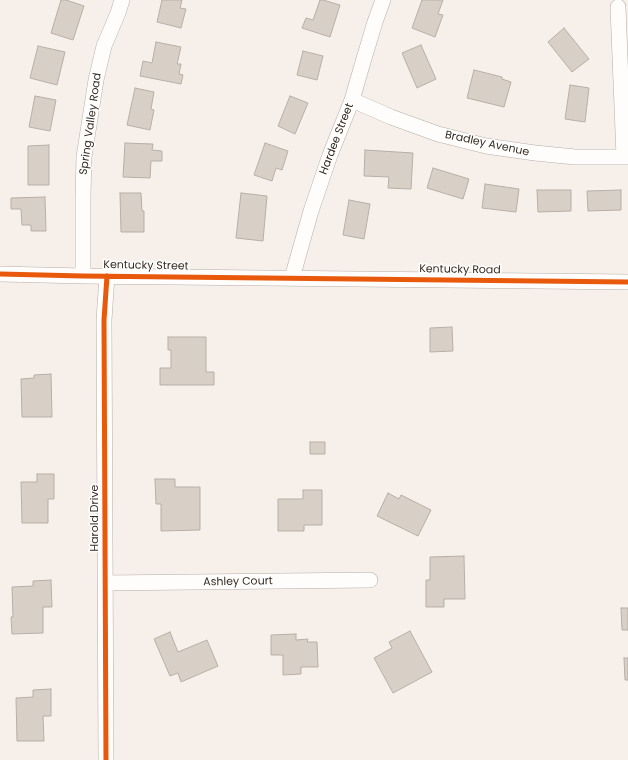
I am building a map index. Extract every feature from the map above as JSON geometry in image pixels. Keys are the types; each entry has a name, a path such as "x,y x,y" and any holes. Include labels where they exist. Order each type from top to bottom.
{"street":[{"name":"Spring Valley Road","path":"83,276 84,157 96,80 104,46 122,0"},
{"name":"Hardee Street","path":"292,278 313,204 330,155 352,100 373,29 384,0"},
{"path":"618,7 626,157"},
{"name":"Bradley Avenue","path":"352,100 391,117 438,134 486,146 535,154 575,157 626,157"},
{"name":"Kentucky Street","path":"0,274 292,278"},
{"name":"Harold Drive","path":"106,760 104,320 107,276"},
{"name":"Kentucky Road","path":"292,278 628,282"},
{"name":"Ashley Court","path":"106,583 370,580"}],"building":[{"path":"61,0 66,0 84,6 73,40 51,33"},
{"path":"162,0 182,0 180,8 186,9 181,28 157,22"},
{"path":"320,0 340,5 330,37 302,28 306,18 313,20"},
{"path":"422,0 443,0 438,14 443,15 435,37 412,28"},
{"path":"564,28 589,59 572,72 548,42"},
{"path":"156,42 181,47 177,64 181,64 179,74 183,75 181,84 140,76 143,61 152,63"},
{"path":"421,45 436,79 417,88 402,53"},
{"path":"38,46 65,52 57,85 30,78"},
{"path":"303,51 323,56 317,80 297,75"},
{"path":"474,70 502,77 502,79 511,82 504,107 467,98"},
{"path":"570,85 589,88 585,122 565,119"},
{"path":"135,88 154,92 151,109 154,110 150,130 127,125"},
{"path":"35,96 56,100 50,131 29,127"},
{"path":"290,96 308,103 295,134 278,126"},
{"path":"125,143 153,144 152,150 162,151 162,161 151,161 150,178 123,177"},
{"path":"265,143 288,151 282,170 276,168 272,181 254,175"},
{"path":"49,145 49,185 28,185 28,146"},
{"path":"365,150 413,153 411,189 388,188 389,177 364,176"},
{"path":"433,168 469,179 463,199 427,188"},
{"path":"485,184 519,189 516,212 482,208"},
{"path":"537,190 571,190 571,211 538,212"},
{"path":"621,190 621,210 588,211 587,191"},
{"path":"120,193 141,193 142,211 144,211 144,232 121,232"},
{"path":"241,193 267,196 263,241 236,238"},
{"path":"45,197 46,231 31,231 31,225 22,225 21,209 11,209 11,198"},
{"path":"349,200 370,204 364,239 343,235"},
{"path":"452,327 453,351 430,352 430,328"},
{"path":"168,337 206,337 206,372 214,372 214,385 160,385 160,368 171,368 171,350 168,350"},
{"path":"51,374 52,417 22,417 21,379 34,378 34,375"},
{"path":"310,442 325,442 325,454 310,454"},
{"path":"37,474 54,474 54,499 48,499 48,523 22,523 21,482 37,482"},
{"path":"155,479 175,479 175,487 200,487 200,530 161,531 161,504 156,504"},
{"path":"303,490 322,490 322,525 304,525 304,531 278,531 278,499 303,499"},
{"path":"388,493 399,499 401,495 431,510 418,536 377,516"},
{"path":"464,556 465,599 444,599 444,607 426,607 426,580 430,580 430,557"},
{"path":"51,580 52,607 43,607 43,633 12,634 12,587 33,586 33,581"},
{"path":"621,608 628,608 628,630 622,630"},
{"path":"410,631 432,672 393,693 374,658 392,648 389,642"},
{"path":"170,632 178,652 207,640 218,666 181,682 178,673 170,676 154,639"},
{"path":"296,634 296,640 308,639 307,642 317,642 318,667 301,667 301,674 283,675 283,655 271,655 271,635"},
{"path":"624,658 628,658 628,680 625,680"},
{"path":"51,689 51,716 43,716 44,741 17,741 16,698 33,697 33,690"}],"cycle path":[{"path":"0,274 628,282"},
{"path":"106,760 104,320 107,276"}]}
